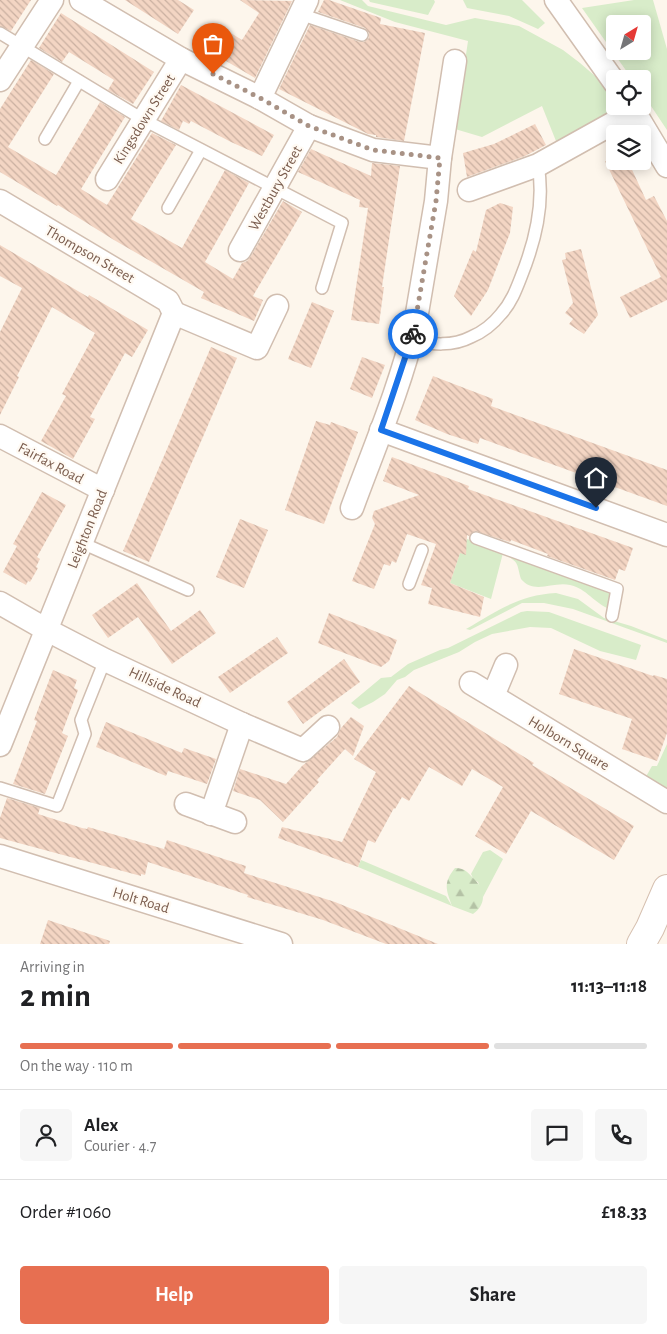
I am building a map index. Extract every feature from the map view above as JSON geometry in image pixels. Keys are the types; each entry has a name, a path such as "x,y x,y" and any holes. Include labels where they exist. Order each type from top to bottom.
{"main road":[{"path":"641,944 667,889"}],"street":[{"path":"0,80 52,0"},
{"path":"81,0 181,59 260,98 309,126 373,150 440,158"},
{"path":"556,0 606,70"},
{"path":"260,98 303,7"},
{"name":"Kingsdown Street","path":"107,179 181,59"},
{"path":"352,508 411,341 436,201 440,158 455,61"},
{"path":"469,190 538,165 623,115"},
{"path":"637,115 667,166"},
{"name":"Westbury Street","path":"240,250 309,126"},
{"name":"Thompson Street","path":"0,201 168,300 174,313"},
{"path":"174,313 256,348 277,306"},
{"name":"Leighton Road","path":"0,745 174,313"},
{"path":"381,430 667,534"},
{"name":"Fairfax Road","path":"0,436 103,490"},
{"name":"Hillside Road","path":"0,603 47,630 106,660 302,750 328,727"},
{"path":"493,696 506,665"},
{"name":"Holborn Square","path":"471,682 667,802"},
{"path":"211,814 242,724"},
{"path":"186,804 235,822"},
{"name":"Holt Road","path":"0,856 281,944"}],"lane":[{"path":"303,7 362,35"},
{"path":"0,32 144,120 342,223 322,288"},
{"path":"45,139 79,81"},
{"path":"168,208 201,150"},
{"path":"411,341 434,345 449,344 470,338 488,327 502,314 512,298 530,256 538,221 541,182 538,165"},
{"path":"476,538 617,589 612,616"},
{"path":"82,543 188,590"},
{"path":"409,584 422,550"},
{"path":"0,788 57,806 85,734 80,720 106,660"}],"green space":[{"path":"340,0 362,0 368,6 446,25 475,18 519,26 563,50 602,82 606,88 606,115 618,115 558,146 542,106 482,137 455,129 468,41 395,22"},
{"path":"369,0 434,0 435,2 428,15 370,2"},
{"path":"463,0 522,0 545,23 538,29 509,16 467,8"},
{"path":"634,0 653,0 667,49 667,130 651,106 651,70 626,70 619,60 651,60 651,15 606,15 606,42 582,8"},
{"path":"467,539 614,591 610,609 570,585 538,587 526,584 521,579 516,563 503,553 491,599 450,583"},
{"path":"556,593 578,599 604,618 667,640 667,643 573,609 544,603 522,603 470,630 466,629 498,610 519,601 543,594"},
{"path":"521,612 549,612 641,645 636,660 600,651 551,628 530,627 492,634 459,652 414,670 397,680 385,694 359,709 351,703 381,678 391,677 408,664 448,648"},
{"path":"667,744 667,788 644,780 652,766 657,766"},
{"path":"490,850 503,859 483,897 478,882 474,880 471,874 483,852"},
{"path":"361,860 446,896 452,906 358,867"},
{"path":"455,868 466,871 479,884 483,893 482,902 473,914 452,906 448,895 447,882"}],"building":[{"path":"0,0 31,0 11,31 0,26"},
{"path":"125,0 178,0 194,10 178,34"},
{"path":"240,0 292,1 255,78 204,48 218,25 242,40 259,13"},
{"path":"324,0 329,0 381,18 380,24 425,33 404,141 368,134 279,89 310,25 360,42 364,42 369,38 369,33 365,28 318,12"},
{"path":"61,13 154,72 133,104 108,90 114,80 69,52 62,62 39,48"},
{"path":"31,60 54,74 8,147 56,175 100,102 125,117 81,189 107,205 152,133 176,145 131,219 182,248 225,170 249,183 205,262 233,279 242,263 251,256 283,201 302,212 253,296 263,300 254,321 201,298 204,292 0,172 0,109"},
{"path":"181,85 274,135 262,156 191,121 189,124 183,121 179,130 161,121"},
{"path":"535,124 546,145 525,156 467,177 463,153 494,144"},
{"path":"311,149 371,176 372,163 400,166 382,287 384,287 379,324 351,320 368,208 359,207 360,200 298,172"},
{"path":"609,170 632,170 646,200 654,196 667,221 667,300 630,318 620,297 661,277"},
{"path":"500,203 513,207 510,233 488,290 471,316 454,296 473,250 476,252 486,210"},
{"path":"0,245 148,330 132,357 125,353 90,417 95,419 73,459 41,441 66,396 62,394 95,333 52,307 17,376 19,377 0,415 0,332 22,288 0,276"},
{"path":"581,249 598,315 584,334 569,324 573,319 565,313 573,303 562,260 566,259 565,253"},
{"path":"312,302 334,311 311,368 288,359"},
{"path":"211,347 237,358 149,562 123,551"},
{"path":"362,357 385,365 372,398 350,389"},
{"path":"433,376 493,399 491,406 667,470 667,506 480,438 478,444 447,434 415,420"},
{"path":"316,421 330,425 331,422 358,432 324,524 285,510"},
{"path":"392,457 469,486 468,489 633,548 625,571 619,569 615,580 547,556 548,554 511,540 510,542 475,531 469,536 467,535 466,555 460,553 450,583 484,597 480,617 428,604 432,588 421,585 436,544 407,534 396,563 392,561 390,566 384,564 374,589 352,581 375,524 372,518 374,511 419,495 383,481"},
{"path":"42,492 66,505 37,557 40,559 36,567 38,568 30,582 28,581 26,585 3,572 17,546 13,544"},
{"path":"240,519 268,530 244,588 216,577"},
{"path":"137,583 171,631 200,610 216,633 172,664 138,617 108,638 92,615"},
{"path":"329,613 397,640 389,661 381,667 318,643"},
{"path":"277,637 288,653 230,693 218,677"},
{"path":"574,649 667,679 667,733 657,761 622,749 632,719 559,694"},
{"path":"344,659 360,682 303,724 287,702"},
{"path":"53,670 77,680 74,688 78,690 62,733 68,736 45,794 13,784 37,721 34,720"},
{"path":"409,686 534,763 532,765 634,826 614,860 531,811 506,854 475,836 503,787 472,769 462,786 429,767 409,801 402,797 394,808 375,843 368,840 358,867 278,838 282,827 342,842 376,772 354,759"},
{"path":"351,717 364,726 353,756 345,749 317,780 319,782 283,822 260,800 233,791 240,769 286,784 302,766 337,737 341,728"},
{"path":"106,722 182,753 184,748 216,759 207,784 168,771 166,776 96,747"},
{"path":"7,798 40,808 38,814 82,828 87,829 88,827 164,849 167,840 246,866 244,873 335,902 438,944 386,944 323,920 247,897 248,895 148,862 145,875 141,874 141,876 0,838 0,818"},
{"path":"48,920 110,941 109,944 40,944"}],"way so far":[{"path":"213,74 309,126 373,150 440,158 436,201 413,334"}],"route":[{"path":"413,334 381,430 596,508"}]}
